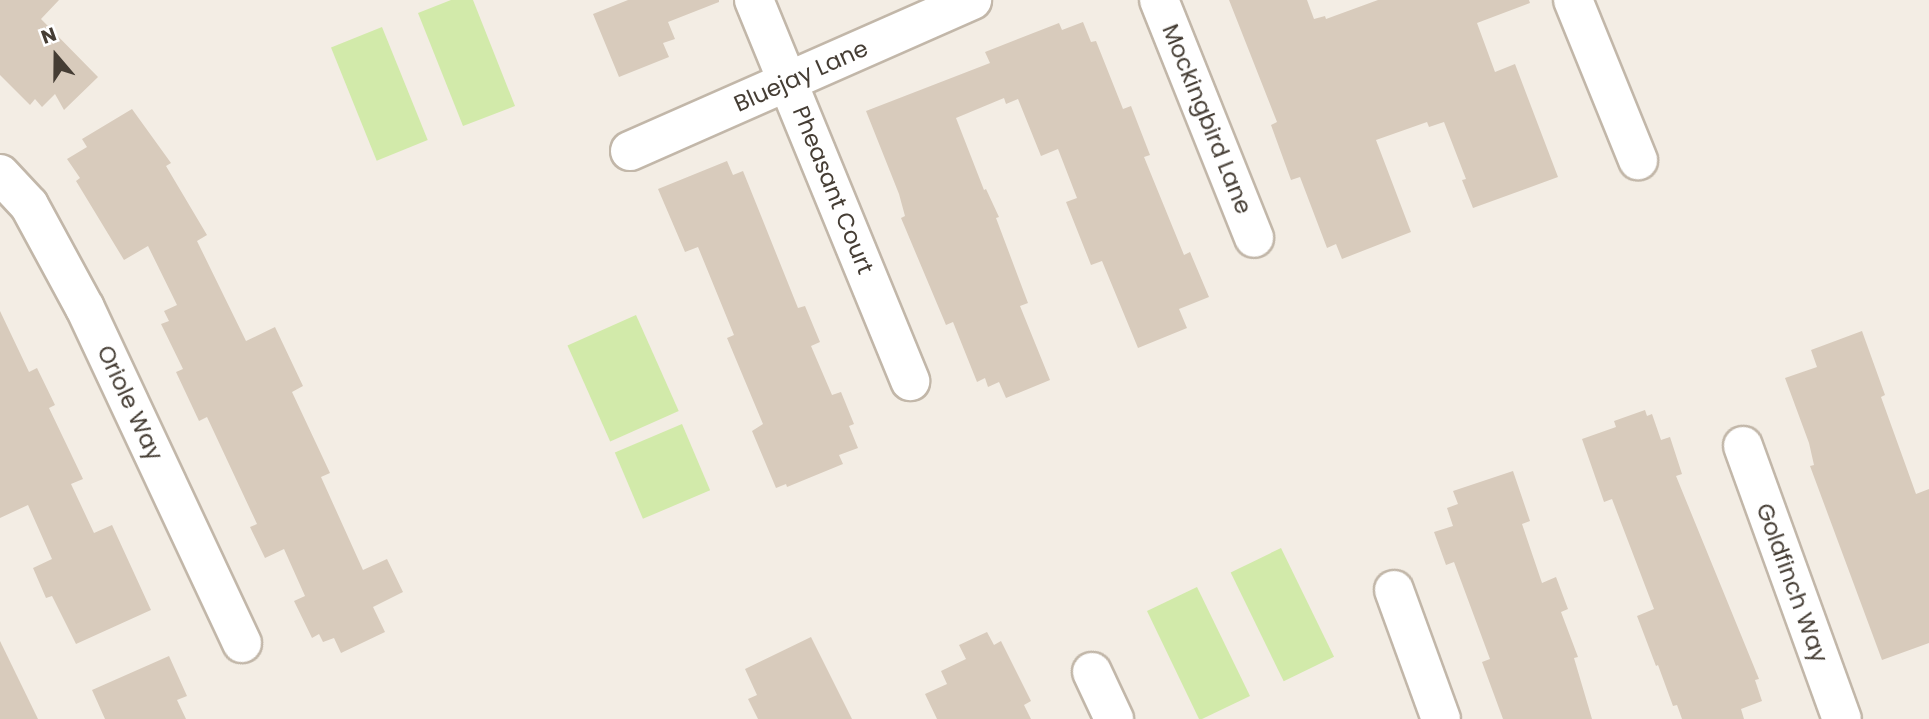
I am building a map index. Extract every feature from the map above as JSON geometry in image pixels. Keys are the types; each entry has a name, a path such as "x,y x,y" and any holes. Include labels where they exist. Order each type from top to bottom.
{"street":[{"name":"Pheasant Court","path":"754,0 910,381"},
{"name":"Bluejay Lane","path":"630,151 972,0"},
{"name":"Mockingbird Lane","path":"1159,0 1254,238"},
{"path":"1573,0 1638,160"},
{"name":"Oriole Way","path":"0,174 29,205 85,308 242,643"},
{"name":"Goldfinch Way","path":"1743,446 1842,719"},
{"path":"1394,590 1441,719"},
{"path":"1092,672 1114,719"}],"green space":[{"path":"451,0 473,0 515,106 463,126 418,13"},
{"path":"382,27 428,140 377,161 331,48"},
{"path":"636,315 679,411 610,441 567,346"},
{"path":"682,424 710,490 643,519 615,453"},
{"path":"1281,548 1334,657 1284,681 1231,573"},
{"path":"1197,587 1250,696 1202,719 1199,719 1147,611"}],"building":[{"path":"0,0 59,0 41,19 98,77 64,110 55,94 42,107 35,99 30,105 0,75"},
{"path":"628,0 719,2 668,22 675,39 663,43 669,57 619,77 593,14"},
{"path":"1229,0 1307,0 1314,19 1325,16 1326,19 1378,0 1529,0 1530,3 1477,23 1495,72 1515,64 1558,177 1473,208 1462,180 1466,179 1444,122 1429,127 1427,122 1376,140 1411,232 1342,259 1336,244 1327,248 1300,177 1291,180 1271,125 1277,122"},
{"path":"1083,22 1091,42 1096,41 1123,109 1131,106 1150,155 1144,157 1184,255 1190,252 1209,297 1179,309 1187,328 1138,348 1102,261 1091,265 1066,202 1077,198 1058,149 1041,156 1018,99 1006,104 1004,98 956,118 984,190 986,189 999,217 996,218 1028,303 1020,306 1050,380 1006,398 999,382 988,387 985,378 977,382 953,322 946,325 901,218 905,216 899,194 866,111 990,63 985,52 1059,23 1062,30"},
{"path":"132,109 171,163 166,166 207,235 197,241 246,341 275,327 303,386 292,392 330,473 321,477 363,570 387,559 403,592 373,607 385,632 341,653 334,638 323,642 319,634 312,638 294,601 305,596 284,549 265,558 250,527 257,524 207,417 199,421 176,372 183,369 161,324 169,321 164,311 177,305 148,246 124,260 76,181 80,178 67,159 87,147 82,139"},
{"path":"727,161 733,175 743,171 798,308 805,306 820,342 811,346 832,395 841,392 854,424 849,426 858,448 839,455 843,464 787,487 786,484 776,488 752,431 763,424 727,338 734,335 698,247 685,252 658,189"},
{"path":"0,311 29,372 37,368 55,405 49,408 83,479 71,484 94,533 112,525 151,610 76,644 52,596 46,598 33,568 52,559 28,505 0,518"},
{"path":"1862,331 1885,395 1881,397 1916,494 1929,489 1929,643 1882,660 1810,466 1814,465 1809,443 1785,378 1817,367 1811,350"},
{"path":"1645,410 1647,416 1652,414 1661,440 1670,437 1682,474 1676,476 1759,679 1755,680 1762,701 1741,709 1744,719 1682,719 1677,705 1673,706 1637,616 1654,609 1612,499 1604,502 1582,439 1616,427 1614,421"},
{"path":"1513,471 1530,521 1522,524 1542,583 1556,577 1568,609 1561,612 1578,657 1574,658 1592,719 1503,719 1482,662 1490,659 1454,562 1446,565 1434,532 1453,526 1447,508 1458,504 1453,491"},
{"path":"987,632 994,645 1001,641 1031,701 1024,705 1031,719 937,719 925,694 947,684 941,671 966,659 959,645"},
{"path":"811,637 852,719 758,719 748,699 757,695 745,669"},
{"path":"0,641 38,719 0,719"},
{"path":"169,656 187,696 177,700 186,719 105,719 92,690"}]}
